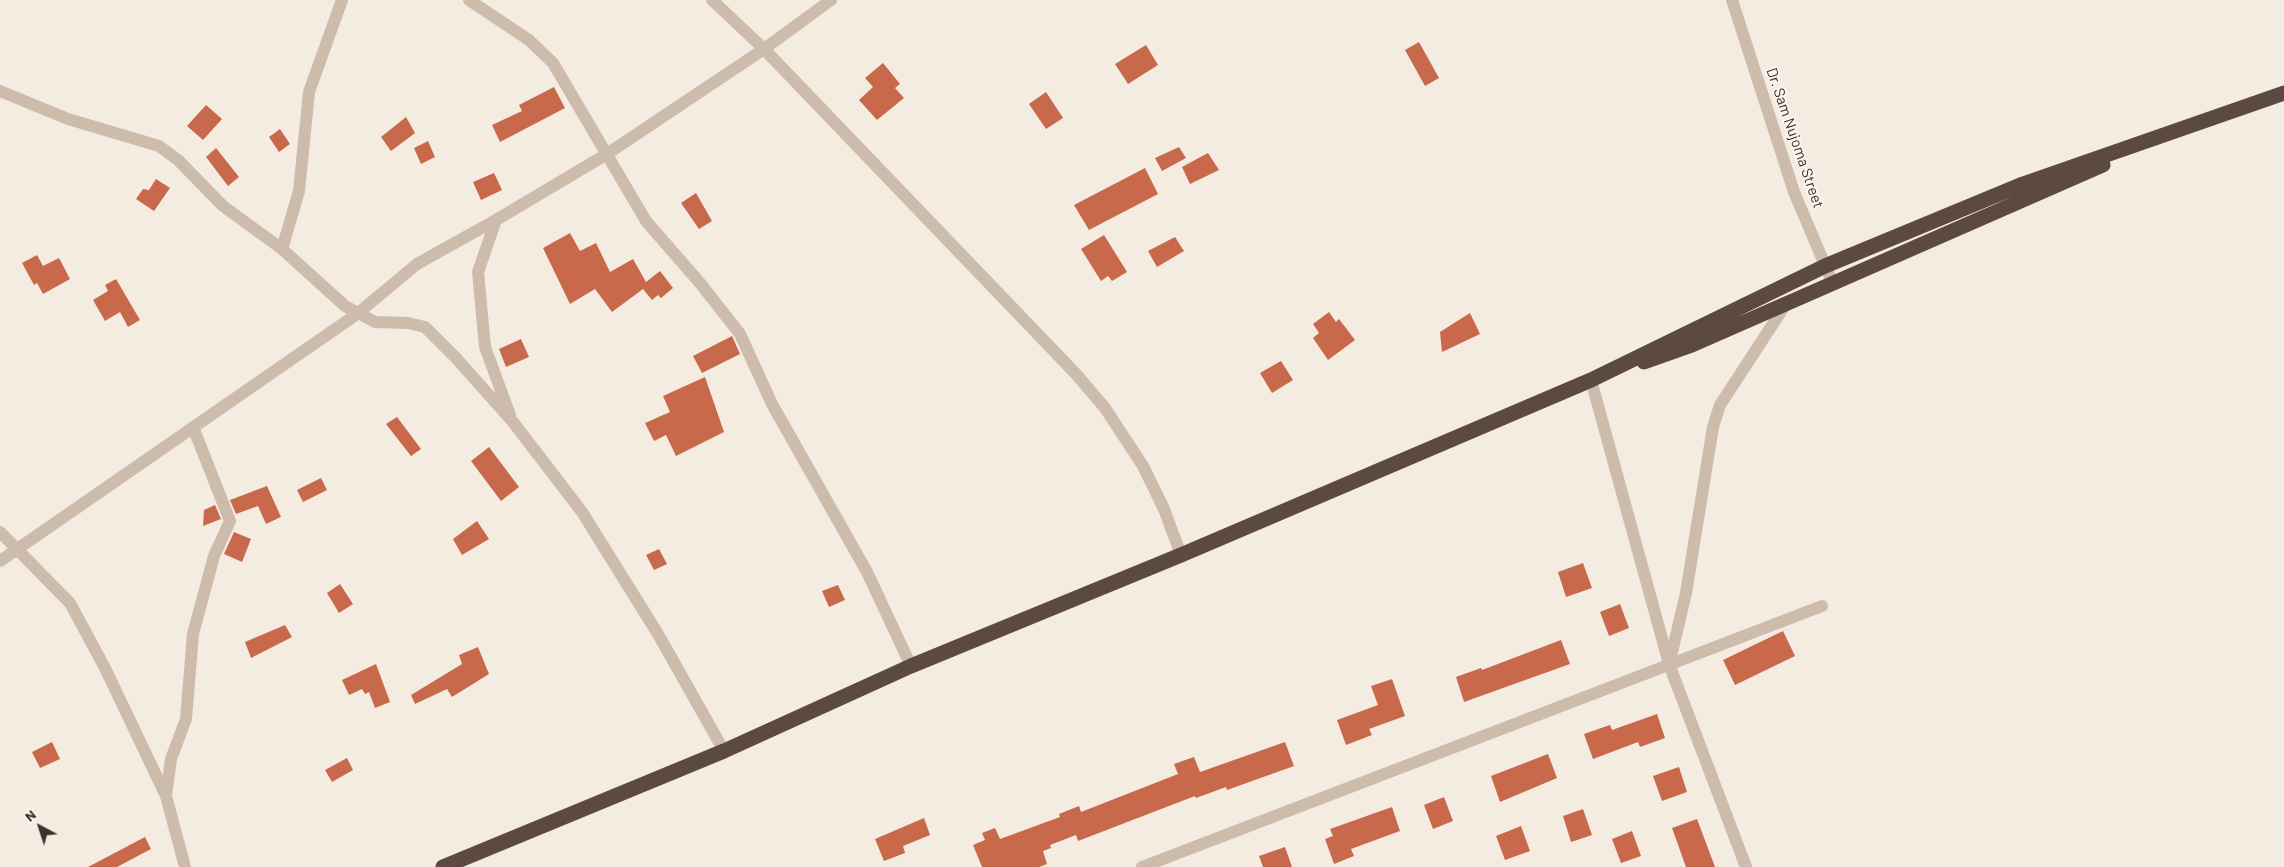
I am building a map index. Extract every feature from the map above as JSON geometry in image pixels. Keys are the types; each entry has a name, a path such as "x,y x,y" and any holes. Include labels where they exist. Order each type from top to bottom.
{"highway":[{"path":"443,867 724,750 911,666 1181,555 1591,380 1825,266 2023,184 2284,93"},
{"path":"1591,380 1692,345 2029,199 2182,129"}],"street":[{"path":"282,249 299,191 309,92 342,0"},
{"path":"469,0 529,40 553,63 646,221 700,283 740,334 772,404 866,572 911,666"},
{"path":"712,0 764,49 1069,367 1105,408 1143,466 1164,509 1181,555"},
{"path":"0,561 357,314 417,264 608,154 764,49 831,0"},
{"name":"Dr. Sam Nujoma Street","path":"1732,0 1794,192 1833,284"},
{"path":"0,91 68,119 159,146 170,152 222,206 282,249 345,306 375,322 413,324 425,327 456,358 513,422 582,512 658,634 724,750"},
{"path":"496,220 478,272 485,347 513,422"},
{"path":"1669,664 1686,593 1713,427 1720,405 1786,304"},
{"path":"1591,380 1669,664 1746,867"},
{"path":"166,796 171,758 186,719 193,634 214,556 230,521 194,427"},
{"path":"0,532 70,603 105,668 166,796 185,867"},
{"path":"1142,867 1822,606"}],"building":[{"path":"1419,42 1439,78 1425,86 1405,50"},
{"path":"1146,45 1158,65 1128,84 1115,64"},
{"path":"883,63 900,84 895,88 904,98 877,120 859,100 873,87 865,78"},
{"path":"554,87 565,108 500,142 492,125 522,111 519,105"},
{"path":"1046,92 1063,118 1046,129 1029,104"},
{"path":"206,105 222,119 203,140 187,126"},
{"path":"406,117 415,133 391,151 381,137"},
{"path":"280,129 290,144 279,152 269,137"},
{"path":"428,141 435,157 421,164 414,148"},
{"path":"1179,147 1186,158 1162,171 1155,158"},
{"path":"216,148 239,177 228,186 206,157"},
{"path":"1208,153 1219,170 1190,184 1182,167"},
{"path":"1145,168 1158,194 1089,230 1074,205"},
{"path":"494,173 502,190 481,200 473,182"},
{"path":"156,179 170,188 154,211 136,199 143,189 149,190"},
{"path":"696,193 712,221 699,229 681,203"},
{"path":"570,233 580,251 596,243 610,272 633,259 646,282 660,271 673,288 661,298 658,295 652,300 643,289 612,312 595,289 570,304 543,248"},
{"path":"1104,235 1127,272 1112,281 1108,276 1101,281 1081,249"},
{"path":"1175,237 1184,251 1157,267 1148,251"},
{"path":"37,255 43,266 59,258 70,279 43,294 37,283 34,285 22,263"},
{"path":"116,279 140,320 128,327 120,312 105,321 93,300 108,291 105,285"},
{"path":"1329,312 1336,322 1339,319 1355,340 1328,360 1313,338 1319,333 1313,324"},
{"path":"1470,313 1480,334 1442,352 1440,332"},
{"path":"732,336 740,354 702,373 693,356"},
{"path":"521,339 529,357 506,367 499,349"},
{"path":"1281,361 1293,380 1272,393 1260,373"},
{"path":"705,377 724,432 676,456 666,435 654,441 645,423 670,412 663,396"},
{"path":"397,417 421,449 411,456 386,424"},
{"path":"489,447 519,487 501,501 471,461"},
{"path":"321,478 327,490 303,502 297,490"},
{"path":"267,486 281,517 266,524 258,506 236,514 230,500"},
{"path":"215,505 221,519 203,526 204,510"},
{"path":"477,521 489,539 462,555 453,539"},
{"path":"234,532 251,539 242,562 224,554"},
{"path":"659,549 667,564 654,570 646,555"},
{"path":"1583,563 1592,588 1566,597 1558,572"},
{"path":"340,584 353,604 339,613 327,593"},
{"path":"838,585 845,600 829,607 822,591"},
{"path":"1620,604 1629,628 1609,636 1600,612"},
{"path":"285,625 292,637 251,658 245,642"},
{"path":"1783,631 1795,656 1735,685 1723,660"},
{"path":"1561,640 1570,664 1464,702 1456,677 1481,668 1482,670"},
{"path":"478,647 489,674 452,697 447,689 415,704 411,695 462,664 459,655"},
{"path":"376,664 390,702 375,708 369,692 365,694 362,689 349,695 342,680"},
{"path":"1392,679 1405,716 1369,729 1372,735 1346,745 1337,720 1378,705 1371,686"},
{"path":"1657,714 1665,738 1640,747 1638,742 1593,759 1584,734 1610,725 1612,730"},
{"path":"52,742 60,759 40,768 32,752"},
{"path":"1285,742 1294,766 1227,790 1226,787 1196,798 1195,796 1078,841 1076,835 1050,845 1051,848 1043,851 1047,864 1039,867 982,867 973,845 985,840 982,833 995,828 1000,839 1060,817 1059,814 1079,806 1081,812 1178,774 1174,764 1194,757 1200,772"},
{"path":"1548,754 1557,778 1500,802 1491,776"},
{"path":"347,758 353,770 332,782 325,770"},
{"path":"1679,767 1687,792 1662,801 1653,776"},
{"path":"1444,797 1453,821 1433,829 1424,805"},
{"path":"1392,807 1400,831 1351,849 1354,856 1334,864 1325,839 1333,836 1330,829"},
{"path":"1583,809 1592,835 1571,842 1563,816"},
{"path":"924,818 930,835 903,846 905,853 884,861 875,839"},
{"path":"1697,819 1715,867 1686,867 1672,828"},
{"path":"1521,826 1530,851 1505,860 1496,836"},
{"path":"1632,831 1641,856 1621,863 1612,839"},
{"path":"145,837 151,849 117,867 88,867"},
{"path":"1285,847 1292,867 1263,867 1259,856"}]}
